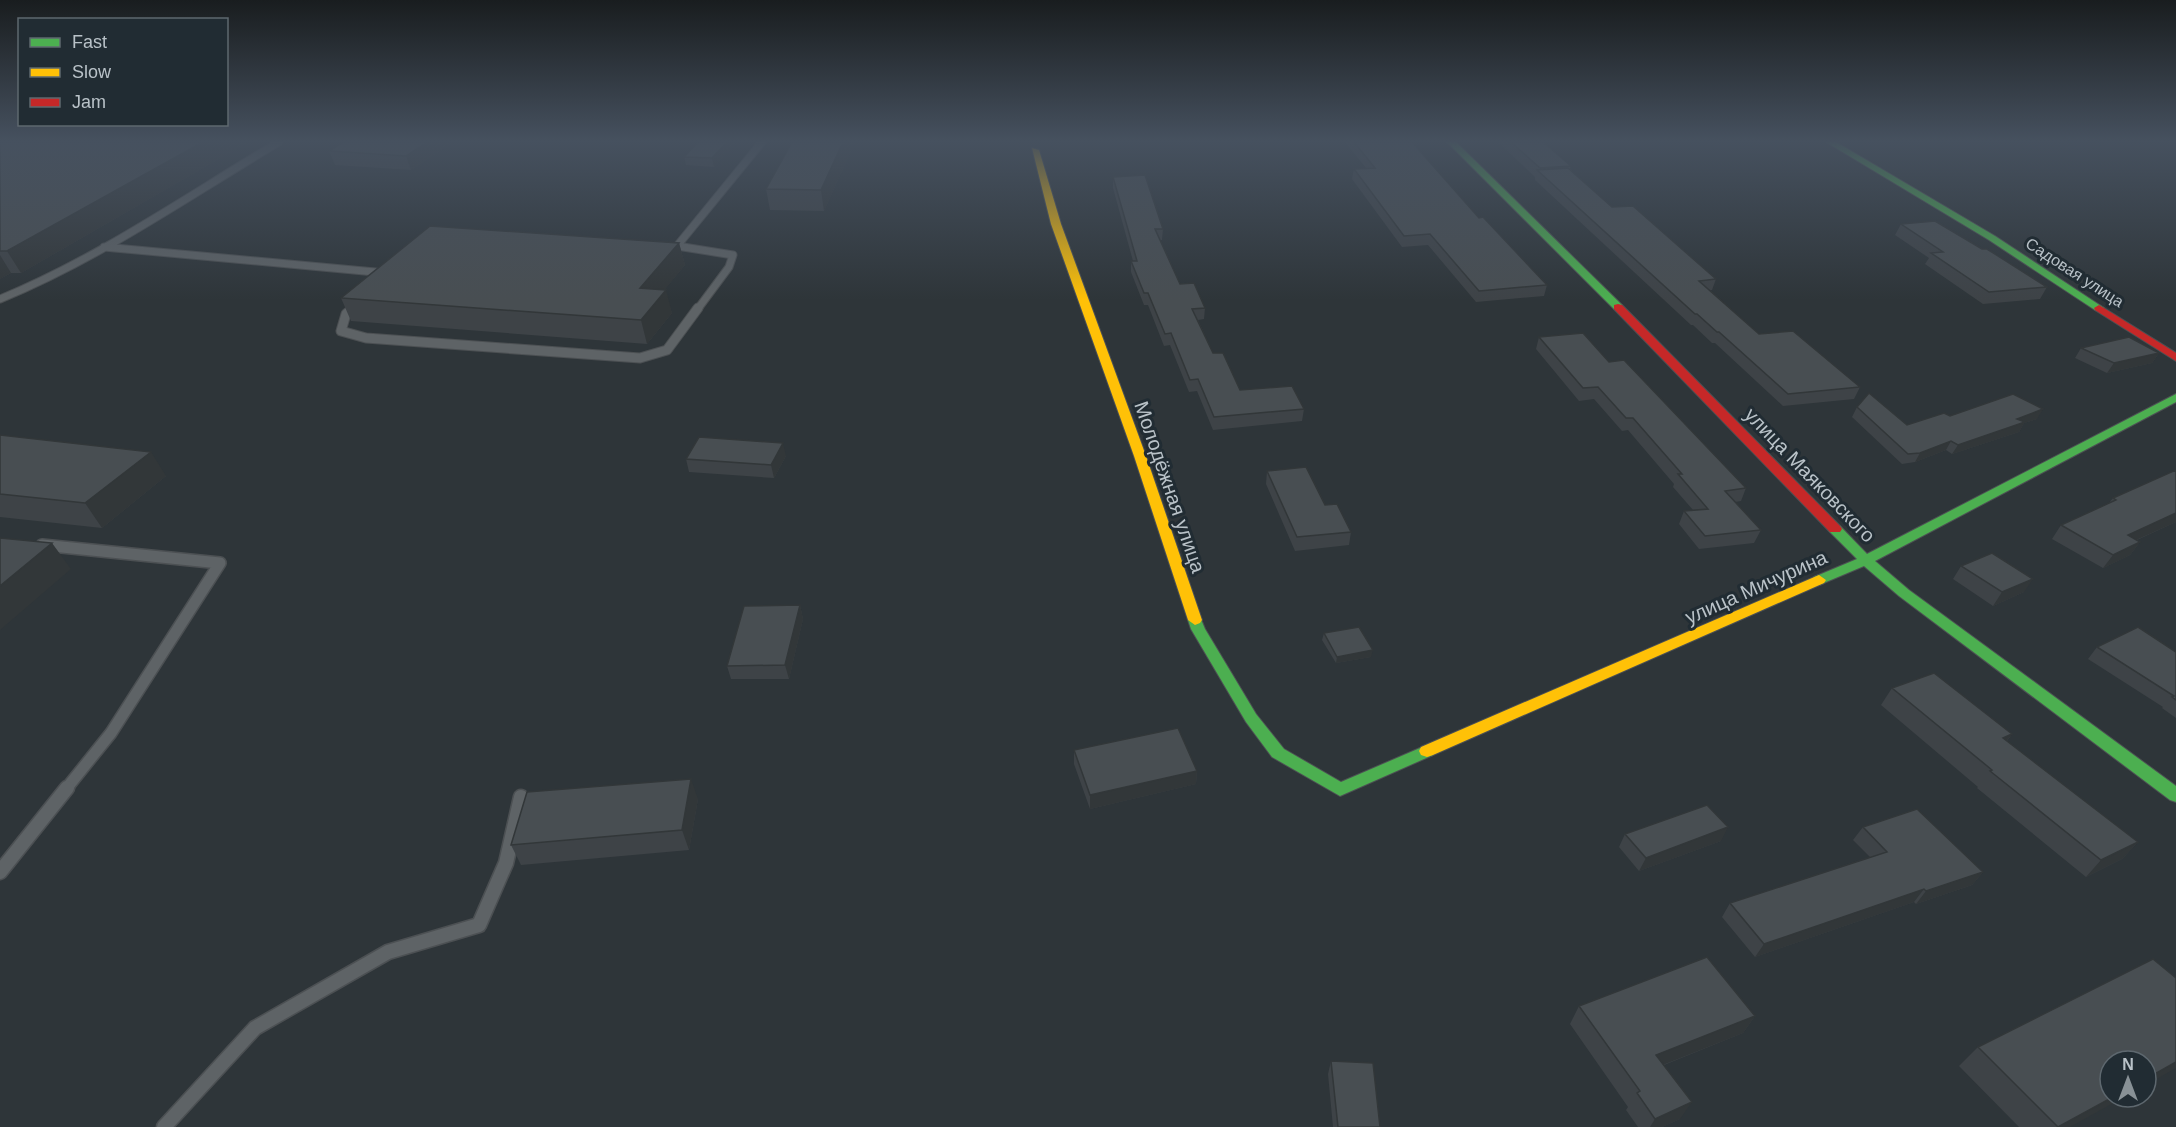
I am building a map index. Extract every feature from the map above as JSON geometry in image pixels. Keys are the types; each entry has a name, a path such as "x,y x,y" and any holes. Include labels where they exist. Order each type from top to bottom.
{"street":[{"name":"Молодёжная улица","path":"1048,195 1198,629 1251,718 1278,753 1340,789"},
{"name":"улица Маяковского","path":"1504,195 1866,560 1904,593 2176,795"},
{"name":"Садовая улица","path":"1919,195 1992,238 2176,358"},
{"name":"улица Мичурина","path":"1340,789 1866,560 2176,397"}],"lane":[{"path":"0,299 37,284 191,195"},
{"path":"676,246 719,195"},
{"path":"458,238 648,251 676,246 733,255 729,267 667,350 640,358 366,338 341,331 346,314 431,244 458,238"},
{"path":"104,247 395,273"},
{"path":"0,872 111,733 220,563 35,544"},
{"path":"164,1127 255,1028 388,952 479,925 506,863 521,797"}],"building":[{"path":"0,195 108,195 7,251 0,251"},
{"path":"1118,195 1152,195 1163,229 1155,229 1180,284 1194,283 1205,308 1192,309 1213,353 1223,353 1240,390 1292,386 1304,409 1214,417 1198,379 1190,380 1171,333 1165,334 1148,293 1144,293 1131,261 1137,261"},
{"path":"1373,195 1458,195 1479,218 1483,217 1547,285 1479,291 1430,234 1404,236"},
{"path":"1564,195 1598,195 1612,207 1633,206 1716,279 1699,281 1759,334 1793,331 1860,387 1788,394 1719,332 1695,314"},
{"path":"1935,221 1982,249 1987,249 2047,287 1989,292 1931,253 1943,252 1901,224"},
{"path":"430,226 679,243 640,288 666,290 641,320 341,298"},
{"path":"1583,333 1609,362 1624,360 1746,488 1725,491 1761,530 1705,536 1684,511 1708,509 1678,474 1682,474 1633,418 1626,418 1598,387 1583,388 1539,337"},
{"path":"2129,337 2159,353 2114,363 2081,348"},
{"path":"1869,393 1907,425 1944,413 1950,416 2013,394 2043,409 2017,419 2025,422 1958,445 1951,441 1920,453 1908,454 1857,407"},
{"path":"0,435 151,452 85,503 0,494"},
{"path":"699,437 783,443 771,465 686,459"},
{"path":"1306,467 1325,505 1337,504 1351,532 1297,537 1267,471"},
{"path":"2176,470 2176,513 2128,535 2140,542 2113,555 2061,525 2116,500 2113,498"},
{"path":"0,538 52,543 0,586"},
{"path":"1992,553 2033,579 2002,592 1961,566"},
{"path":"800,605 785,665 727,666 744,606"},
{"path":"1359,627 1373,650 1337,657 1324,633"},
{"path":"2138,627 2176,652 2176,700 2172,697 2174,696 2097,647"},
{"path":"1934,673 2012,734 2003,738 2138,842 2101,860 1990,771 1992,770 1892,688"},
{"path":"1178,728 1197,771 1090,795 1074,750"},
{"path":"691,779 682,830 511,845 527,792"},
{"path":"1707,805 1728,827 1646,858 1625,834"},
{"path":"1917,809 1983,872 1926,891 1924,889 1764,944 1730,903 1887,852 1863,827"},
{"path":"1707,957 1755,1016 1656,1055 1692,1102 1655,1119 1637,1093 1640,1091 1579,1006"},
{"path":"2153,959 2176,978 2176,1062 2158,1072 2158,1049 2098,1049 2098,1105 2058,1127 1978,1047"},
{"path":"1331,1061 1373,1063 1380,1127 1338,1127"}],"traffic: fast":[{"path":"1504,195 1618,307"},
{"path":"1919,195 1992,238 2099,308"},
{"path":"1819,580 1866,560 2176,397"},
{"path":"1835,529 1904,593 2176,795"},
{"path":"1195,620 1198,629 1251,718 1278,753 1340,789 1427,751"}],"traffic: slow":[{"path":"1048,195 1195,620"},
{"path":"1427,751 1819,580"}],"traffic: jam":[{"path":"1618,307 1835,529"},
{"path":"2099,308 2176,358"}]}
